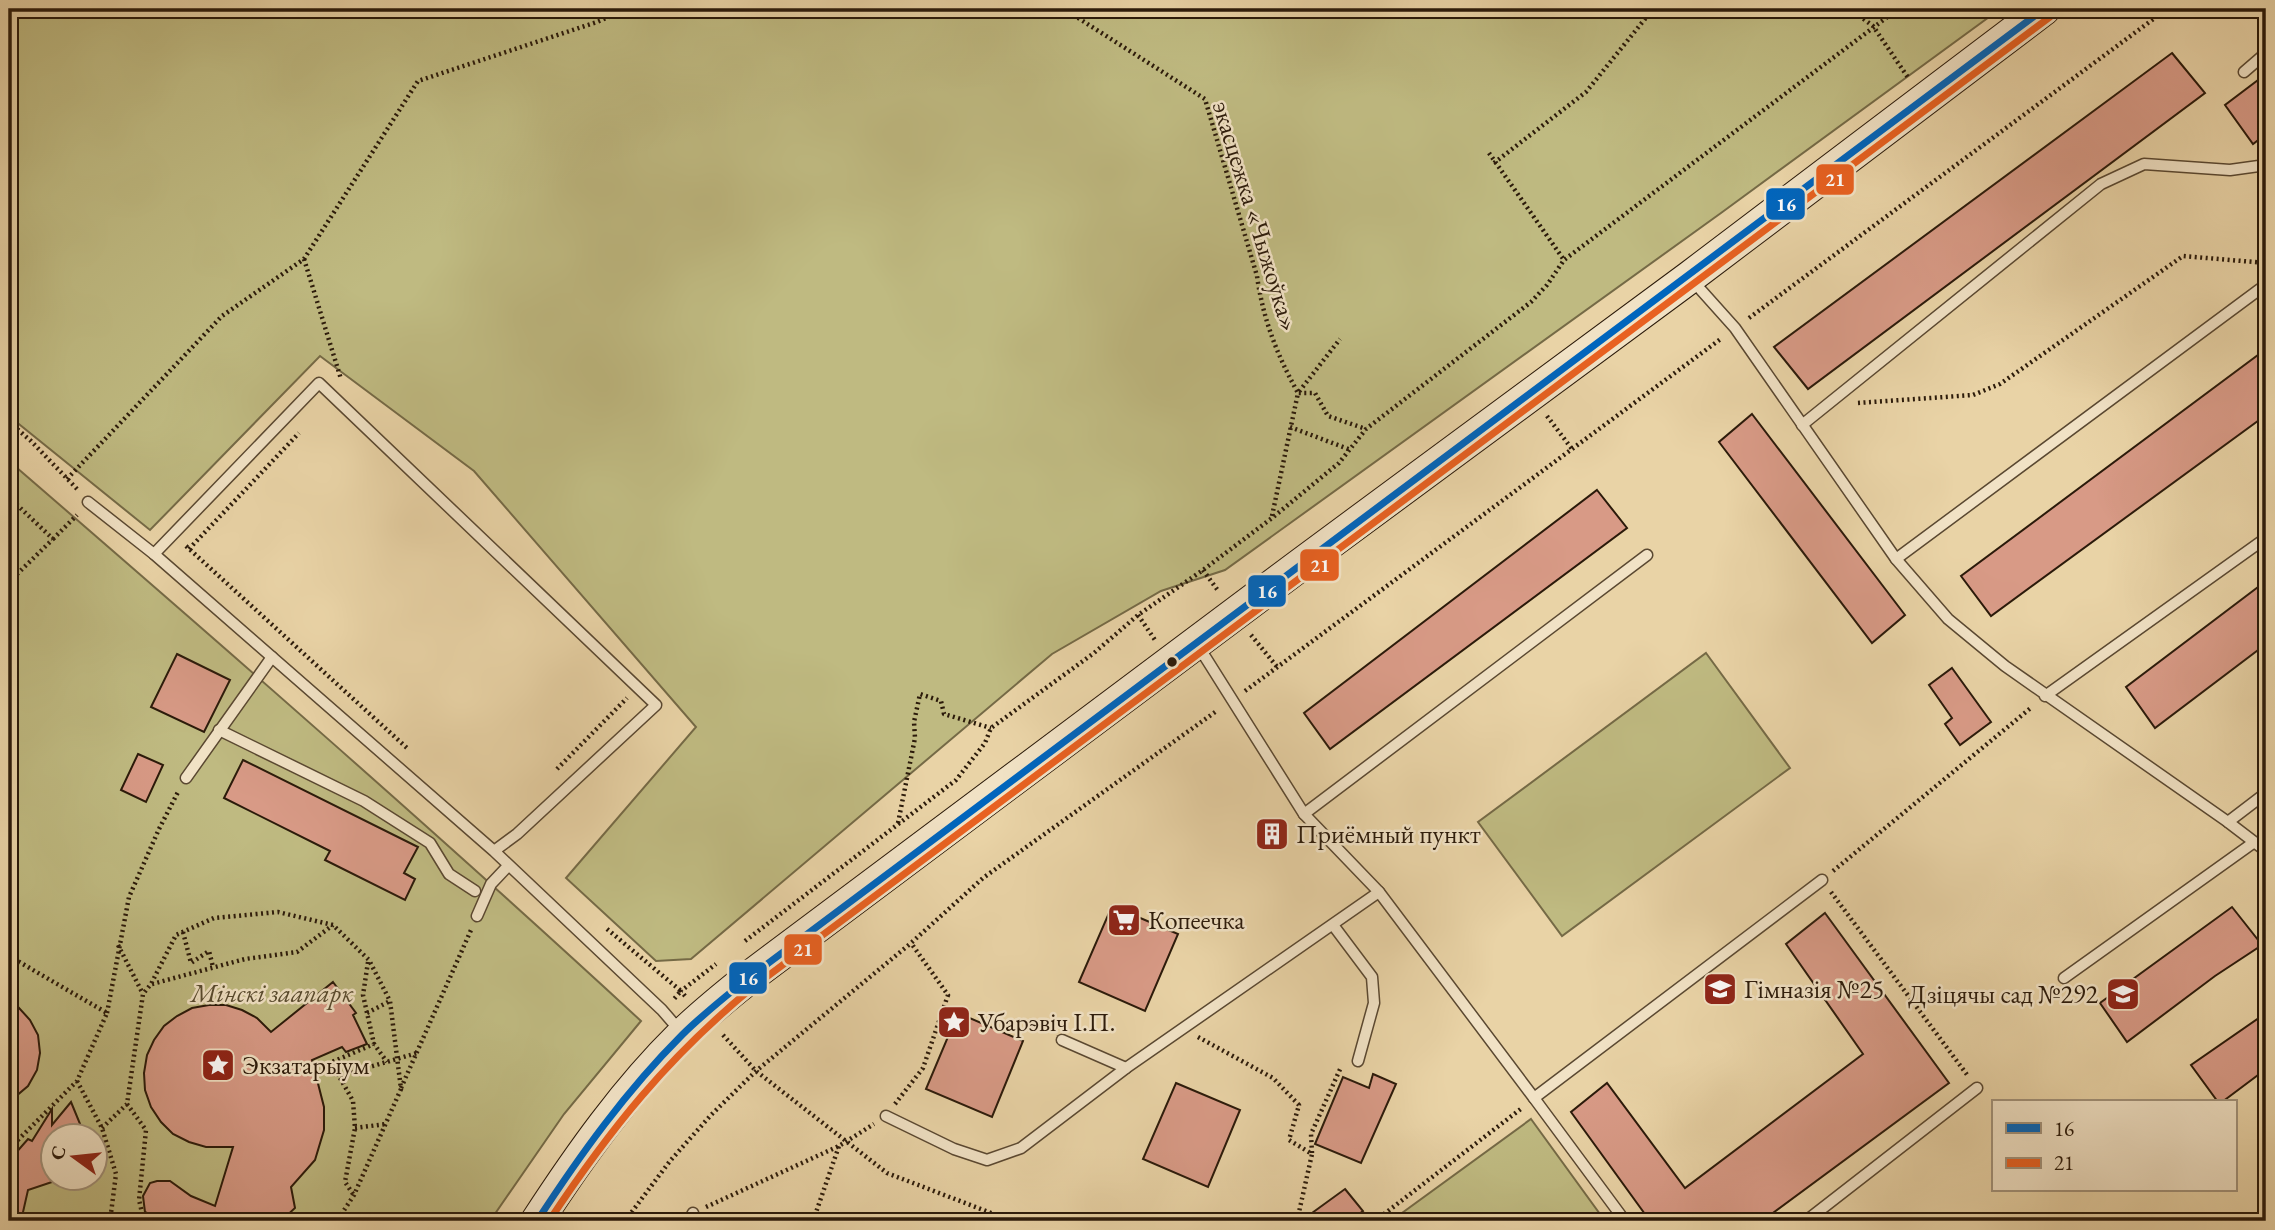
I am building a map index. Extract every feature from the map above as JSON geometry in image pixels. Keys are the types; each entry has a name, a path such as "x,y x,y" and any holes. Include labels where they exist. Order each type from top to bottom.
{"main road":[{"path":"537,1221 615,1111 683,1034 747,979 1690,277 2044,9"}],"lane":[{"path":"2244,72 2266,53"},
{"path":"1802,425 2101,184 2144,164 2230,170 2266,165"},
{"path":"1690,277 1735,328 1896,559 1948,619 2045,696 2266,851"},
{"path":"1896,559 2260,289"},
{"path":"154,554 319,383 656,705 517,834 494,851"},
{"path":"88,502 154,554 494,851 663,1010 683,1034"},
{"path":"2045,696 2266,538"},
{"path":"1304,814 1647,555"},
{"path":"1196,643 1304,814 1378,892 1625,1221"},
{"path":"186,778 272,657"},
{"path":"219,730 364,801 430,843 449,874 475,891"},
{"path":"2228,822 2266,793"},
{"path":"2064,978 2253,843"},
{"path":"477,916 491,884 508,866"},
{"path":"1534,1098 1822,880"},
{"path":"886,1116 954,1149 987,1160 1021,1148 1126,1068 1378,892"},
{"path":"1333,925 1372,977 1374,1003 1358,1061"},
{"path":"1062,1040 1126,1068"},
{"path":"1806,1221 1977,1088"}],"path":[{"path":"67,479 222,316 304,259 418,81 597,22 627,9"},
{"name":"экасцежка «Чыжоўка»","path":"1064,9 1205,100 1257,276 1261,305 1272,341 1297,393 1340,339"},
{"path":"1494,163 1586,92 1653,9"},
{"path":"1850,9 1873,26 1924,99"},
{"path":"736,949 956,780 985,743 991,728 1094,653 1138,615 1272,518 1339,463 1366,429 1531,302 1547,285 1563,260 1898,9"},
{"path":"625,1221 670,1161 711,1115 756,1071 911,943 983,878 1278,668 2167,9"},
{"path":"1489,153 1563,260"},
{"path":"1829,404 1973,395 2000,384 2183,256 2266,263"},
{"path":"304,259 342,381"},
{"path":"1272,518 1297,393 1315,393 1328,416 1366,429"},
{"path":"188,550 283,452 331,396"},
{"path":"9,422 31,441 88,502 9,582"},
{"path":"1554,426 1572,449"},
{"path":"1290,427 1351,450"},
{"path":"13,501 53,539"},
{"path":"1203,570 1221,595"},
{"path":"1247,629 1278,668"},
{"path":"551,775 638,688"},
{"path":"898,824 915,738 914,722 919,694 941,701 944,714 991,728"},
{"path":"1977,1088 1822,880 2045,696"},
{"path":"9,1149 77,1082 107,1013 129,897 159,829 186,778"},
{"path":"108,1122 127,1104 143,994 151,984 176,934 214,918 278,912 332,925 369,960 390,1001 401,1089"},
{"path":"337,1221 354,1195 477,916"},
{"path":"151,984 244,959 297,952 332,925"},
{"path":"183,932 191,963 209,951 213,967"},
{"path":"691,1217 848,1142 886,1116 923,1068 948,995 911,943"},
{"path":"118,945 143,994"},
{"path":"9,956 107,1013"},
{"path":"681,991 725,957"},
{"path":"369,960 363,995 374,1044 387,1062"},
{"path":"367,1013 390,1001"},
{"path":"1182,1028 1273,1078 1299,1105 1289,1140 1312,1154"},
{"path":"722,1034 756,1071 887,1173 1012,1221"},
{"path":"354,1195 345,1182 355,1128 353,1101 332,1062 374,1044"},
{"path":"339,1076 417,1053"},
{"path":"1297,1221 1312,1154 1311,1134 1344,1060 1358,1061"},
{"path":"77,1082 99,1122"},
{"path":"1376,1221 1534,1098"},
{"path":"127,1104 146,1130 139,1200 144,1221"},
{"path":"355,1128 386,1124"},
{"path":"813,1221 839,1146"},
{"path":"108,1148 116,1174 110,1221"}],"green space":[{"path":"9,9 2000,9 1225,570 1161,591 1052,654 691,959 656,961 566,878 696,727 474,471 320,356 150,530 9,416"},
{"name":"Мінскі заапарк","path":"9,461 327,738 641,1021 564,1114 490,1221 9,1221"},
{"path":"1706,653 1790,768 1562,936 1478,822"},
{"path":"1531,1119 1605,1221 1391,1221"}],"building":[{"path":"2172,53 2205,93 1808,389 1774,347"},
{"path":"2266,74 2266,134 2253,144 2225,105"},
{"path":"2266,349 2266,415 1991,616 1961,576"},
{"path":"1752,414 1905,615 1872,643 1719,442"},
{"path":"1597,490 1627,528 1330,749 1304,713"},
{"path":"2266,581 2266,644 2155,728 2126,687"},
{"path":"177,654 230,680 204,732 151,707"},
{"path":"1952,668 1991,722 1960,745 1945,724 1952,718 1929,685"},
{"path":"138,754 163,765 146,802 121,790"},
{"path":"243,760 418,847 404,873 415,879 405,900 325,860 330,851 224,798"},
{"path":"1112,906 1178,934 1145,1011 1079,982"},
{"path":"2232,907 2262,945 2215,976 2127,1042 2100,1003"},
{"path":"1825,913 1949,1083 1762,1221 1650,1221 1571,1112 1607,1083 1685,1188 1863,1054 1786,944"},
{"path":"333,982 356,1013 353,1015 367,1044 346,1052 342,1047 312,1060 324,1107 324,1130 315,1160 291,1187 295,1208 281,1221 151,1221 149,1214 145,1212 143,1196 150,1183 157,1181 170,1181 191,1196 215,1206 233,1147 206,1147 189,1142 173,1134 151,1107 145,1090 144,1073 147,1055 164,1026 192,1008 226,1005 257,1018 271,1032"},
{"path":"9,997 30,1020 38,1035 40,1053 37,1070 28,1086 9,1102"},
{"path":"958,1013 1023,1041 992,1117 926,1089"},
{"path":"2266,1013 2266,1069 2225,1100 2217,1100 2191,1065"},
{"path":"1373,1074 1396,1084 1361,1163 1315,1144 1343,1077 1369,1088"},
{"path":"1176,1083 1240,1110 1208,1187 1143,1159"},
{"path":"71,1102 79,1122 54,1122"},
{"path":"52,1109 52,1122 44,1122"},
{"path":"38,1131 38,1187 28,1190 21,1221 9,1221 9,1174 17,1158 14,1155 28,1139 32,1141"},
{"path":"1345,1189 1363,1211 1350,1221 1301,1221"}],"transit line":[{"name":"16","path":"537,1221 587,1148 661,1056 747,979 2044,9"},
{"name":"21","path":"549,1221 642,1096 693,1041 753,987 2050,17"}],"place":[{"name":"Приёмный пункт","path":"1272,834"},
{"name":"Копеечка","path":"1124,920"},
{"name":"Гімназія №25","path":"1720,989"},
{"name":"Дзіцячы сад №292","path":"2123,994"},
{"name":"Убарэвіч І.П.","path":"954,1022"},
{"name":"Экзатарыум","path":"218,1065"}]}
